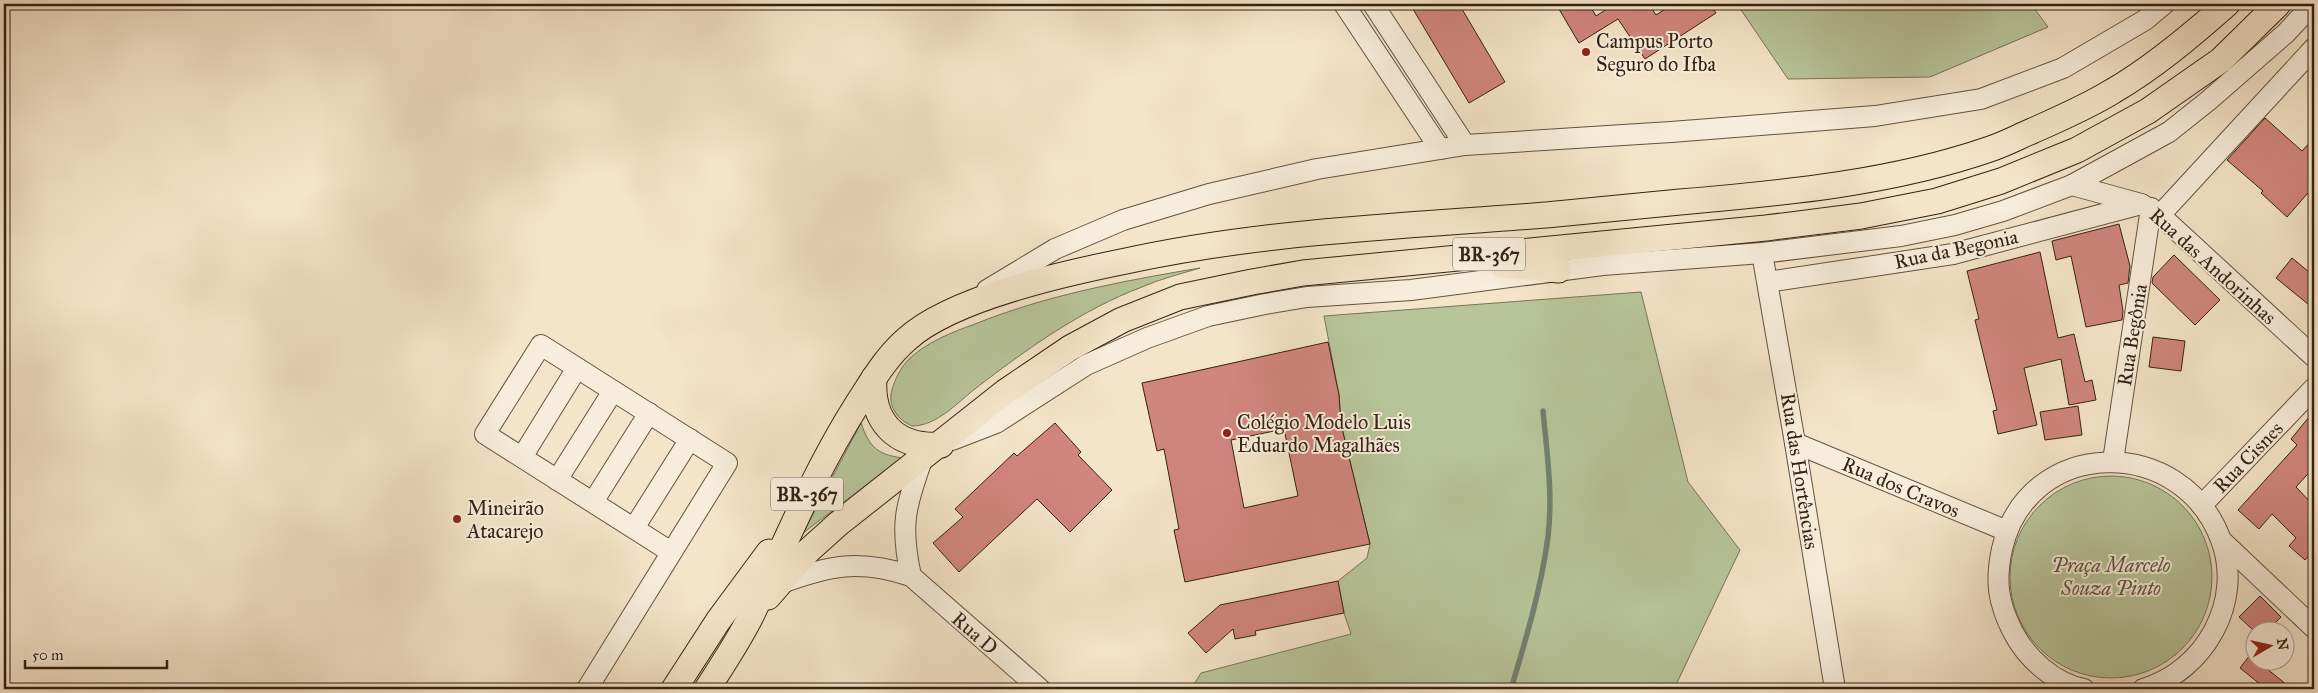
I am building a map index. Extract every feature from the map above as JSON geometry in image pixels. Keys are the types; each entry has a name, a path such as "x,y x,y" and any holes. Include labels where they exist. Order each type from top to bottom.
{"main road":[{"name":"BR-367","path":"707,689 751,616 791,525 846,422 874,378 891,354 910,335 956,309 1026,285 1088,269 1152,255 1247,241 1333,230 1548,214 1710,199 1792,190 1899,173 1991,149 2076,111 2115,90 2152,64 2227,4"},
{"name":"BR-367","path":"751,616 808,551 838,524 931,452 1004,392 1070,348 1122,320 1180,297 1303,273 1766,228 1861,216 1937,201 2001,181 2077,150 2148,111 2221,60 2278,4"},
{"path":"1433,259 1559,270"},
{"path":"874,378 873,394 876,409 884,423 895,435 909,442 925,446 931,452"},
{"path":"674,689 741,587 791,525"},
{"path":"725,689 735,644"}],"street":[{"path":"1344,4 1440,149"},
{"path":"1374,4 1465,145"},
{"path":"956,309 1055,248 1123,220 1209,194 1317,169 1465,145 1671,132 1875,116 1972,101 2063,68 2145,20 2164,4"},
{"path":"911,576 905,547 904,517 931,452 996,423 1086,365 1146,338 1208,316 1307,297 1411,290 1559,270 1762,253 1901,236 1955,225 2003,211 2072,184 2169,132 2272,45 2314,4"},
{"path":"2151,209 2314,48"},
{"name":"Rua das Andorinhas","path":"2072,184 2151,209 2314,357"},
{"name":"Rua da Begonia","path":"1768,282 1952,254 2151,209"},
{"name":"Rua Begônia","path":"2113,461 2151,209"},
{"name":"Rua das Hortências","path":"1762,253 1835,689"},
{"path":"587,689 727,463 541,345 485,434 671,552"},
{"path":"522,457 577,368"},
{"name":"Rua Cisnes","path":"2202,504 2314,388"},
{"path":"558,480 613,391"},
{"path":"593,502 649,413"},
{"path":"634,528 690,439"},
{"name":"Rua dos Cravos","path":"1795,443 2006,531"},
{"path":"2084,689 2045,682 2021,648 2002,611 1997,571 2006,531 2018,511 2032,494 2049,480 2076,467 2090,463 2113,461 2138,464 2162,473 2184,486 2202,504 2214,522 2222,541 2226,561 2226,595 2219,622 2209,640 2196,657 2181,670 2164,681 2143,689"},
{"path":"2222,541 2314,628"},
{"name":"Rua D","path":"779,584 830,567 857,564 885,568 911,576 1040,689"}],"green space":[{"path":"1737,4 2031,4 2048,27 1930,77 1788,79"},
{"path":"1200,268 1149,284 1119,296 1076,319 1015,359 947,412 930,422 912,426 902,420 892,407 892,390 898,374 905,363 922,348 948,334 1002,314 1058,297 1142,278"},
{"path":"1641,292 1688,482 1740,550 1674,689 1191,689 1201,673 1351,634 1344,613 1338,581 1367,558 1370,544 1341,424 1339,395 1324,316"},
{"path":"861,423 871,444 880,452 902,458 803,533"},
{"name":"Praça Marcelo Souza Pinto","path":"2101,476 2121,476 2150,483 2183,505 2205,538 2212,567 2212,587 2205,616 2183,649 2150,671 2121,678 2101,678 2072,671 2039,649 2017,616 2010,587 2010,567 2017,538 2039,505 2072,483"}],"building":[{"path":"1410,4 1459,4 1505,82 1469,103"},
{"path":"1556,4 1589,4 1596,16 1610,7 1607,4 1649,4 1656,15 1673,4 1710,4 1716,13 1645,59 1618,19 1579,43"},
{"path":"2265,118 2302,151 2314,138 2314,186 2287,217 2261,193 2263,191 2227,160"},
{"path":"2119,224 2130,266 2128,283 2119,285 2123,311 2122,320 2086,327 2071,256 2056,260 2052,241"},
{"path":"2040,252 2058,338 2074,334 2085,382 2092,380 2096,400 2069,405 2061,359 2024,368 2037,425 1998,434 1993,411 1997,410 1975,320 1979,319 1967,271"},
{"path":"2174,255 2220,300 2195,325 2152,283 2153,277"},
{"path":"2292,258 2314,276 2314,309 2276,278"},
{"path":"2153,337 2185,341 2181,371 2149,367"},
{"path":"1328,342 1339,395 1341,424 1370,544 1185,582 1174,530 1179,529 1164,449 1157,451 1142,383","holes":["1284,429 1298,496 1244,508 1231,440"]},
{"path":"2078,406 2082,435 2045,440 2040,412"},
{"path":"2314,411 2314,467 2296,487 2314,506 2314,550 2305,560 2289,546 2296,538 2272,514 2259,529 2238,510 2297,445 2291,439"},
{"path":"1055,423 1081,452 1078,455 1112,490 1070,532 1037,499 959,572 933,543 963,517 955,509 1014,453 1017,456"},
{"path":"1338,581 1344,613 1255,631 1256,635 1235,639 1233,629 1206,653 1188,633 1220,605"},
{"path":"2260,596 2281,617 2278,620 2246,620 2246,624 2239,617"},
{"path":"2246,660 2246,670 2269,670 2292,689 2266,689 2240,668"}],"waterway":[{"path":"1511,689 1537,595 1548,537 1550,490 1543,411"}],"place":[{"name":"Campus Porto Seguro do Ifba","path":"1586,52"},
{"name":"Colégio Modelo Luis Eduardo Magalhães","path":"1227,433"},
{"name":"Mineirão Atacarejo","path":"457,519"}]}
